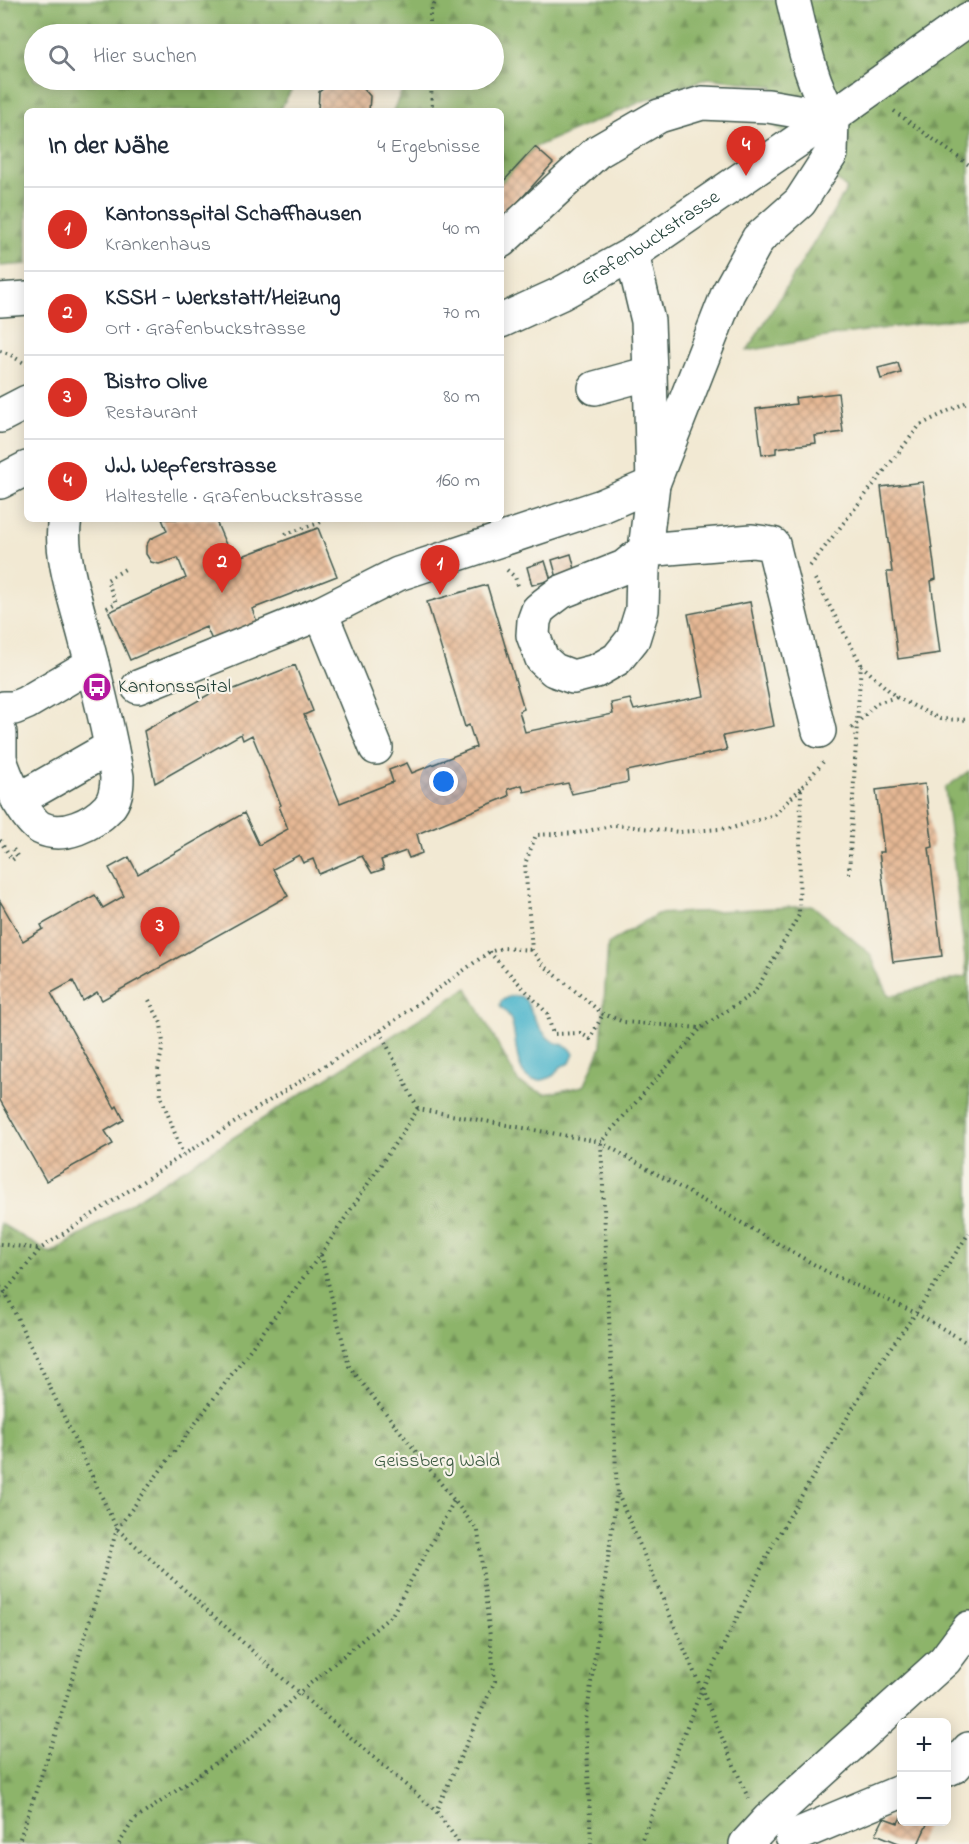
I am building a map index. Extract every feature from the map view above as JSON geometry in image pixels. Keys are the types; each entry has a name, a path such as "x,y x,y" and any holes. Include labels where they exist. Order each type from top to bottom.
{"street":[{"path":"138,687 321,613 398,574 602,506 653,484 728,293 758,239 800,202 831,154 832,117 819,94 811,73 793,0"},
{"name":"Grafenbuckstrasse","path":"504,320 560,294 632,254 832,117 969,19"},
{"path":"504,237 597,152 659,116 702,104 768,106 832,117"},
{"path":"632,254 648,321 653,484 645,550 752,541 773,544 831,740"},
{"path":"0,300 24,298"},
{"path":"595,388 650,373"},
{"path":"0,416 24,404"},
{"path":"0,482 24,470"},
{"path":"65,522 64,548 92,664 117,777 116,793 109,807 92,820 59,833 40,828 18,800 0,758 1,716 26,704 92,664"},
{"path":"321,613 376,748"},
{"path":"18,800 111,747"},
{"path":"789,1833 945,1660 969,1628"},
{"path":"951,1768 969,1749"},
{"path":"746,1844 789,1833 897,1793"}],"path":[{"path":"430,24 430,14 436,0"},
{"path":"431,90 432,108"},
{"path":"867,91 969,165"},
{"path":"0,351 24,363"},
{"path":"810,567 920,425 969,401"},
{"path":"285,534 320,522"},
{"path":"773,544 794,551 810,567 861,664 896,697 940,719 969,720"},
{"path":"849,874 861,664"},
{"path":"701,1028 624,1022 603,1014 541,963 532,950 525,864 536,835 578,833 615,825 680,832 732,828 774,815 801,788 831,740 857,723 877,703 896,697"},
{"path":"591,1844 586,1721 617,1492 601,1142 701,1028 755,992 799,915 801,788"},
{"path":"0,840 12,860"},
{"path":"0,1299 39,1249 380,1031 489,952 503,948 532,950"},
{"path":"489,952 547,1013 553,1034 580,1033 590,1039 603,1014"},
{"path":"149,1000 162,1023 163,1044 158,1070 161,1096 183,1155"},
{"path":"380,1031 418,1109"},
{"path":"418,1109 601,1142 830,1273 916,1313 969,1344"},
{"path":"18,1844 57,1729 117,1529 321,1254 418,1109"},
{"path":"640,1844 701,1691 772,1546 880,1362 916,1313 969,1233"},
{"path":"0,1244 39,1249"},
{"path":"321,1254 349,1366 478,1532 495,1681 436,1811"},
{"path":"0,1287 5,1292 117,1529 299,1693 436,1811 460,1844"},
{"path":"617,1492 754,1812 789,1833"},
{"path":"119,1844 133,1821 247,1741 299,1693 392,1615 454,1501"}],"green space":[{"path":"0,0 969,0 969,317 843,334 747,351 847,189 774,125 773,86 708,78 643,101 535,147 504,181 504,108 394,108 402,90 504,90 504,24 24,24 24,90 291,90 281,108 24,108 24,264 0,266"},
{"name":"Geissberg Wald","path":"969,771 969,1628 746,1844 0,1844 0,1223 51,1254 467,988 519,1083 545,1094 584,1086 601,1047 608,944 657,914 813,906 870,954 889,996 967,976 945,788"}],"water":[{"path":"510,996 520,996 525,999 547,1036 554,1042 569,1048 574,1054 570,1063 562,1066 551,1077 537,1081 528,1078 522,1072 511,1020 500,1006 501,1001"}],"building":[{"path":"322,90 365,90 370,96 369,108 318,108 319,92"},
{"path":"535,147 553,163 504,218 504,181"},
{"path":"898,363 901,373 881,379 878,368"},
{"path":"838,393 843,432 815,436 816,443 776,448 776,453 762,455 756,409 796,404 795,398"},
{"path":"923,482 936,579 931,581 940,653 898,659 887,572 892,572 881,487"},
{"path":"163,522 216,522 230,554 218,559 221,564 318,528 337,576 252,609 258,624 213,642 206,627 130,660 109,612 186,578 178,558 159,564 151,562 146,554 146,546 150,539 167,531"},
{"path":"571,554 576,573 557,578 552,560"},
{"path":"545,561 551,580 532,585 527,567"},
{"path":"487,585 524,709 519,711 525,732 613,714 611,703 630,699 634,710 704,696 688,614 750,602 774,726 723,736 727,750 627,771 628,782 572,794 568,783 524,792 522,785 508,789 509,796 417,834 422,853 409,858 406,851 381,860 384,869 372,873 362,856 319,874 313,859 303,863 299,855 273,869 288,896 102,1000 97,992 83,1001 73,981 51,993 115,1108 117,1106 124,1120 105,1131 113,1144 46,1181 0,1100 0,901 23,941 43,929 41,925 95,895 103,908 124,896 109,868 129,857 138,874 244,813 259,845 288,829 279,806 281,805 252,735 243,740 241,734 155,783 144,731 222,687 224,693 295,665 313,711 304,715 340,803 393,782 389,770 407,763 412,773 476,747 469,725 465,727 427,602"},
{"path":"925,784 933,847 929,848 942,956 893,962 879,852 884,852 876,790"},
{"path":"884,1818 897,1823 897,1826 926,1826 918,1844 901,1844 876,1834"}],"place":[{"name":"J.J. Wepferstrasse","path":"746,176"},
{"name":"KSSH - Werkstatt/Heizung","path":"222,593"},
{"name":"Kantonsspital Schaffhausen","path":"440,595"},
{"name":"Kantonsspital","path":"97,687"},
{"name":"Bistro Olive","path":"160,957"}]}
